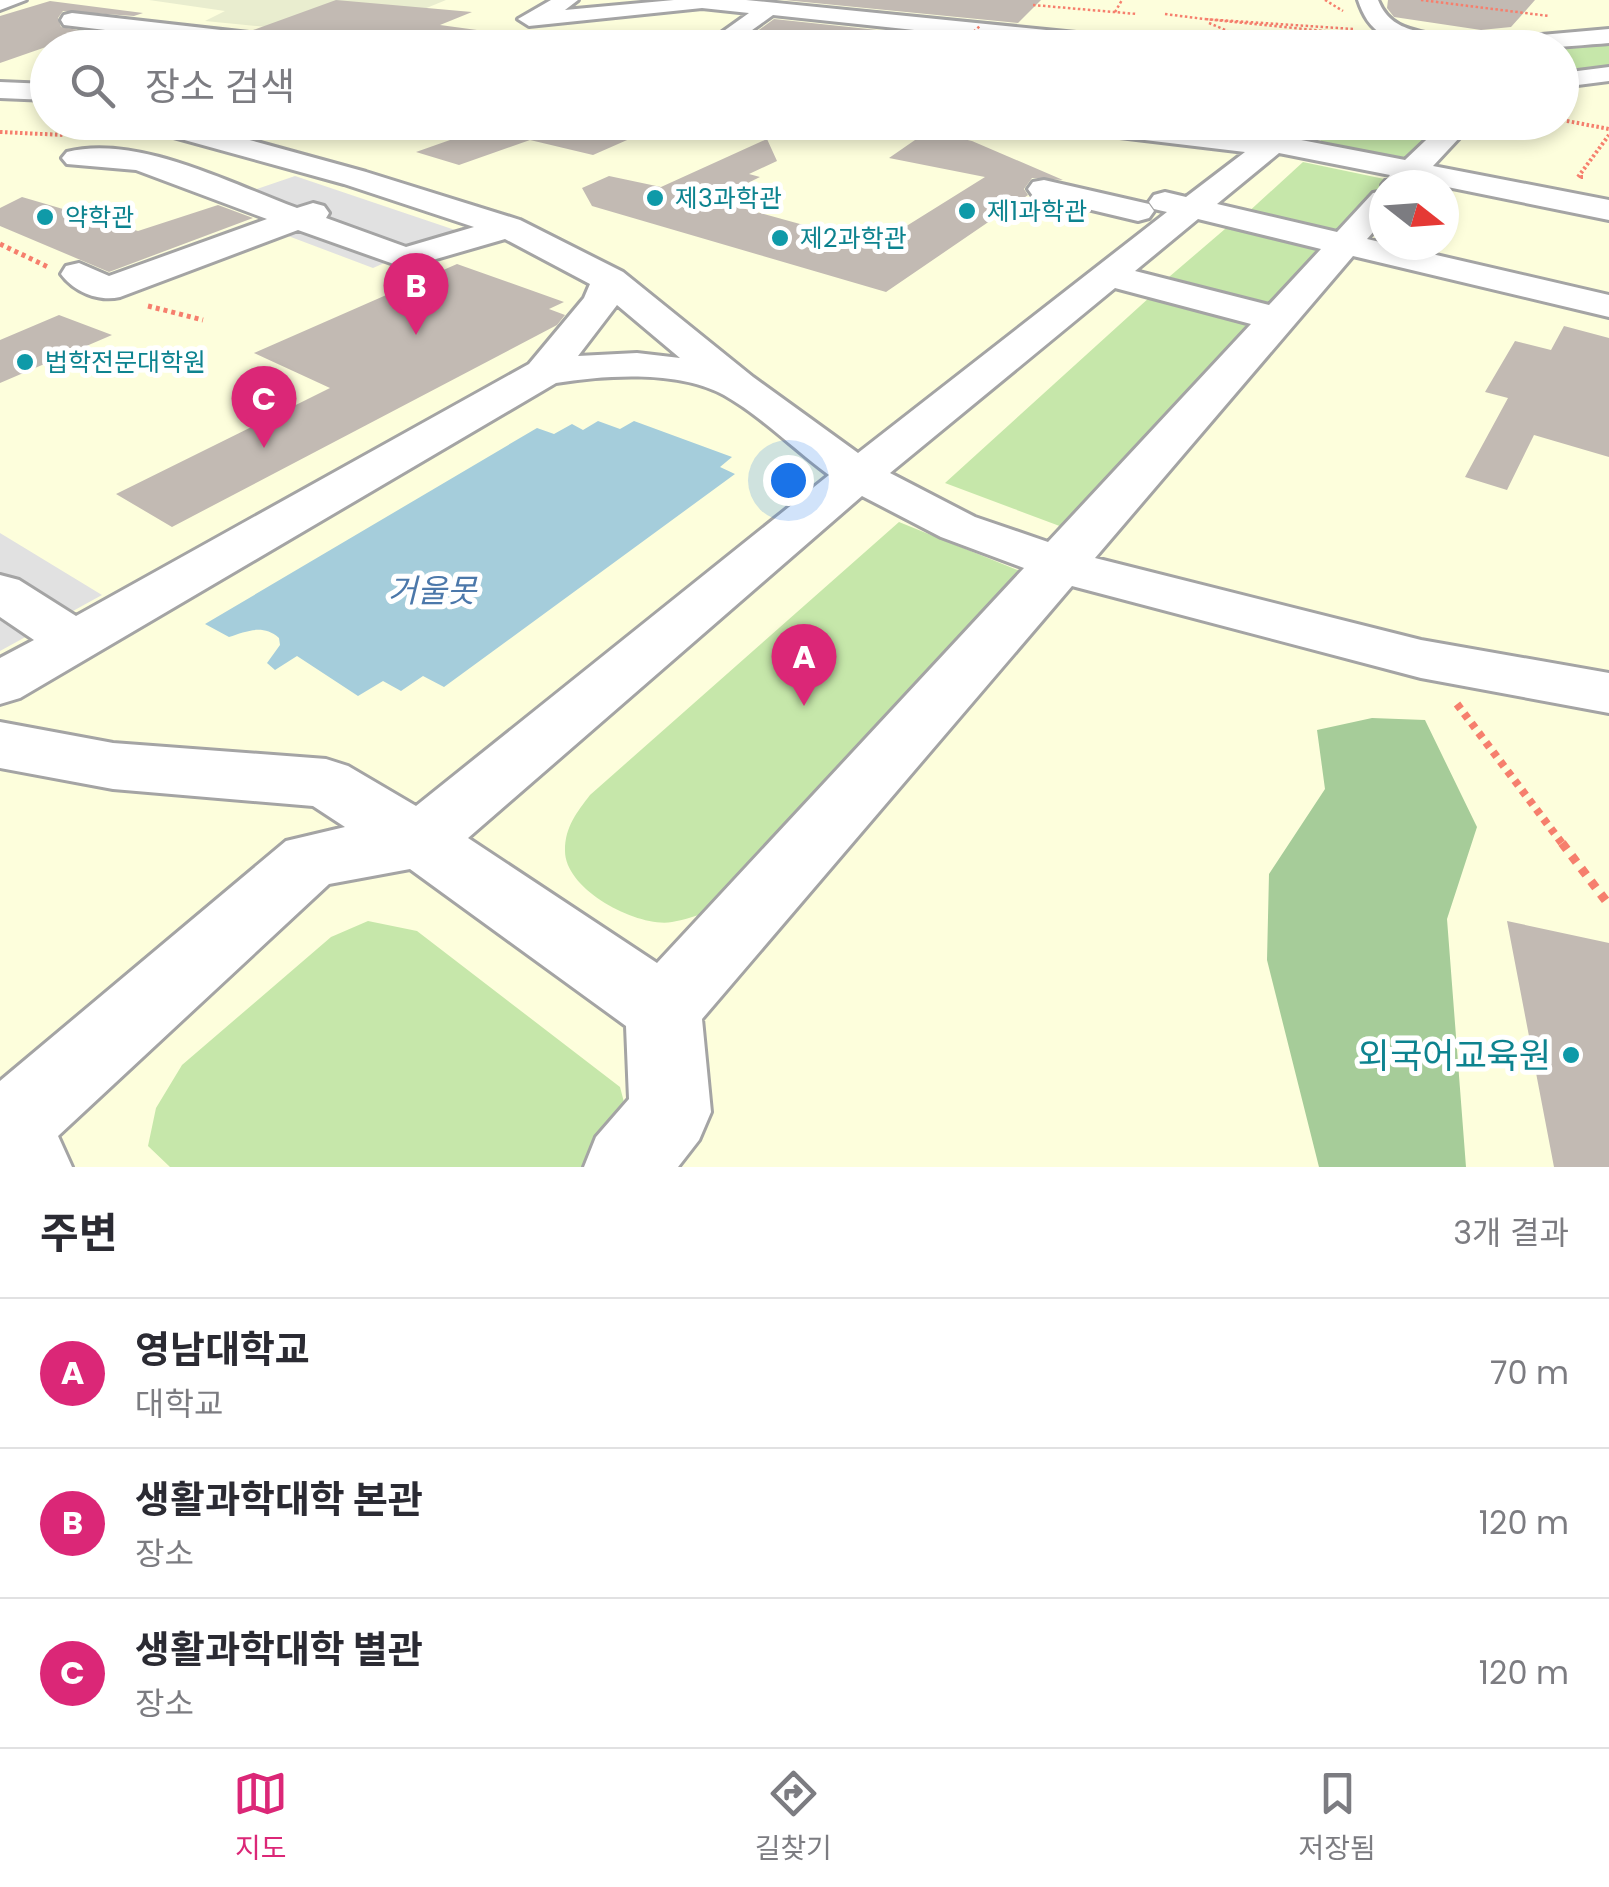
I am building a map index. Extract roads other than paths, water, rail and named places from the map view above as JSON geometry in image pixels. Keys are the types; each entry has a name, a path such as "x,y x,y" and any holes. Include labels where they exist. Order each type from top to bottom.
{"street":[{"path":"0,4 16,0"},
{"path":"66,30 72,20 98,0"},
{"path":"568,0 529,19 693,2 811,6 1009,30"},
{"path":"1368,0 1372,17 1381,30"},
{"path":"667,30 700,10 693,2"},
{"path":"778,30 811,6"},
{"path":"738,30 765,12"},
{"path":"72,20 160,30"},
{"path":"1579,39 1609,36"},
{"path":"1579,78 1609,74"},
{"path":"0,90 30,91"},
{"path":"215,140 385,187 508,227 610,280 738,386 858,476 958,527 1061,566 1421,659 1609,694"},
{"path":"222,142 226,140"},
{"path":"30,1167 0,1136 310,860 420,841 858,476 1112,276 1162,206 1276,140"},
{"path":"1288,140 1369,173"},
{"path":"1412,170 1443,140"},
{"path":"77,158 124,158 406,258 508,227"},
{"path":"224,192 304,164"},
{"path":"79,274 107,288 385,187"},
{"path":"1044,189 1162,206 1609,306"},
{"path":"1459,192 1609,210"},
{"path":"626,1167 670,1112 664,1010 1369,218"},
{"path":"1112,276 1278,319"},
{"path":"544,373 601,302 610,280"},
{"path":"0,684 544,373 574,367 650,366 702,374 738,386"},
{"path":"0,592 75,641"},
{"path":"0,745 113,766 326,783 420,841 664,1010"}],"water":[{"name":"거울못","path":"598,421 620,429 634,421 732,457 720,467 735,474 444,687 423,676 401,691 383,681 358,696 297,656 275,670 267,663 280,645 279,638 267,631 229,637 205,624 537,428 554,434 572,424 583,430"}],"place":[{"name":"제3과학관","path":"655,198"},
{"name":"제1과학관","path":"967,211"},
{"name":"약학관","path":"45,217"},
{"name":"제2과학관","path":"780,238"},
{"name":"생활과학대학 본관","path":"416,335"},
{"name":"법학전문대학원","path":"25,362"},
{"name":"생활과학대학 별관","path":"264,448"},
{"name":"영남대학교","path":"804,706"},
{"name":"외국어교육원","path":"1571,1055"}]}
